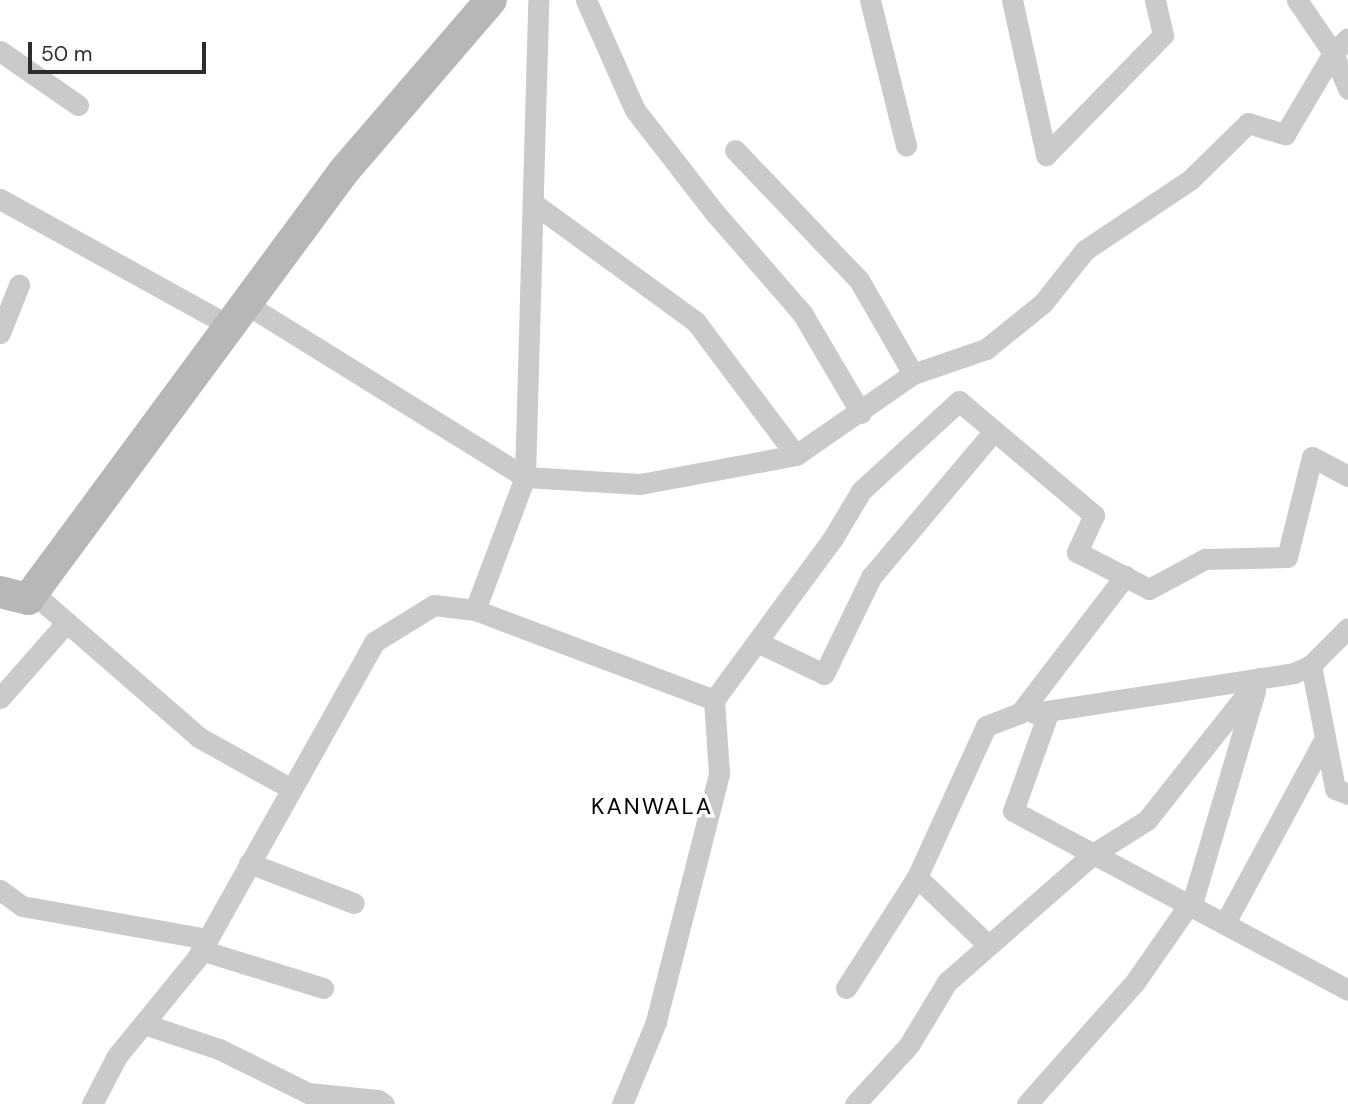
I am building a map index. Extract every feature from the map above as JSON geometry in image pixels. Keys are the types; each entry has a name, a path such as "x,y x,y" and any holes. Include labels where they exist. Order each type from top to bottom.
{"street":[{"path":"0,592 28,598 33,593 344,171 491,0"},
{"path":"475,610 525,478 538,0"},
{"path":"586,0 635,110 715,213 802,313 860,413"},
{"path":"870,0 906,146"},
{"path":"1012,0 1046,155 1163,35 1155,0"},
{"path":"1297,0 1340,46 1348,89"},
{"path":"0,199 238,315 525,478 639,484 796,455 913,374 986,349 1043,303 1085,250 1190,180 1248,123 1285,134 1340,46"},
{"path":"0,51 78,105"},
{"path":"734,150 859,280 913,374"},
{"path":"533,203 696,322 796,455"},
{"path":"0,332 19,285"},
{"path":"622,1104 656,1022 719,774 713,700 757,642 861,491 959,401 1094,515 1077,552 1149,589 1205,559 1286,557 1312,457 1348,477"},
{"path":"757,642 824,674 871,577 994,431"},
{"path":"846,988 917,877 986,726 1020,713 1125,576"},
{"path":"33,593 200,738 290,788"},
{"path":"92,1104 117,1056 204,945 374,642 434,605 475,610 713,700"},
{"path":"0,698 67,622"},
{"path":"1006,718 1294,673 1311,665 1348,628"},
{"path":"1311,665 1335,789 1348,794"},
{"path":"855,1104 909,1045 947,982 987,944 1093,854 1147,820 1259,678 1189,904 1135,982 1027,1104"},
{"path":"1048,711 1013,811 1348,990"},
{"path":"1225,923 1325,738"},
{"path":"249,863 354,903"},
{"path":"917,877 987,944"},
{"path":"0,890 22,906 204,945 323,988"},
{"path":"144,1024 219,1049 306,1099 378,1100 384,1104"}],"district":[{"name":"KANWALA","path":"652,806"}]}
